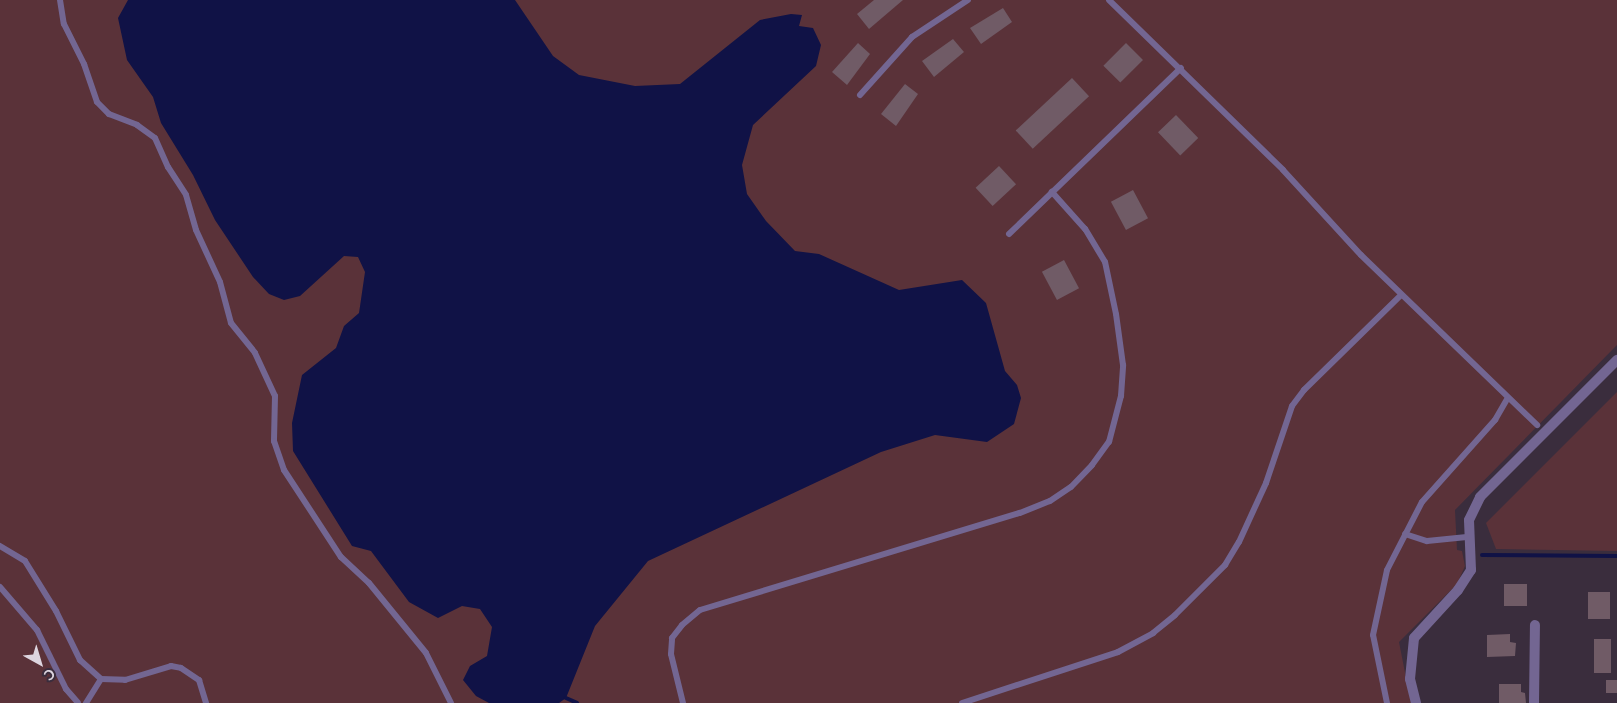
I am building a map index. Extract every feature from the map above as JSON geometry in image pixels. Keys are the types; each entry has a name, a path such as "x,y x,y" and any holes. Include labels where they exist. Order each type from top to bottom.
{"street":[{"path":"1416,703 1410,679 1414,638 1458,590 1471,570 1467,537 1469,520 1480,498 1617,360"},
{"path":"1534,703 1535,625"}],"lane":[{"path":"60,0 64,24 84,64 97,102 109,114 142,128 155,138 168,167 186,195 196,230 220,282 231,322 256,353 275,396 274,441 284,470 341,556 370,583 426,653 451,703"},
{"path":"860,95 912,37 968,0"},
{"path":"1109,0 1181,68 1401,295 1507,399 1537,425"},
{"path":"1009,234 1181,68"},
{"path":"683,703 671,654 672,638 682,624 700,610 1020,513 1050,501 1071,487 1092,465 1108,442 1121,396 1123,364 1105,262 1085,229 1052,192"},
{"path":"962,703 1118,652 1153,633 1175,615 1225,565 1239,542 1266,483 1292,406 1304,390 1401,295"},
{"path":"1387,703 1373,635 1387,570 1422,502 1495,420 1507,399"},
{"path":"1405,534 1427,541 1467,537"},
{"path":"0,546 25,561 56,612 80,660 102,679 125,680 171,666 181,668 199,680 206,703"},
{"path":"0,586 37,630 66,689 78,703"},
{"path":"86,703 102,679"}],"shaded area":[{"path":"0,0 1617,0 1617,345 1455,510 1457,550 1462,551 1465,566 1457,584 1399,642 1411,703 0,703"},
{"path":"128,0 515,0 553,56 579,75 635,86 680,84 760,20 791,14 802,15 799,26 813,28 821,45 816,66 753,125 742,165 747,194 766,221 795,251 819,254 899,290 962,280 986,303 1005,371 1017,385 1021,398 1014,424 987,442 935,435 881,452 648,561 595,626 566,698 559,703 489,703 476,696 463,680 470,666 487,656 492,627 480,609 462,606 438,618 409,602 371,551 352,546 293,451 292,423 302,375 336,348 344,326 359,313 365,272 358,257 344,256 300,296 284,300 269,294 253,277 215,220 193,175 161,123 153,97 127,60 118,18"},
{"path":"1617,392 1617,551 1496,549 1486,523"}],"building":[{"path":"874,0 903,0 869,29 857,14"},
{"path":"1003,8 1012,22 981,44 970,28"},
{"path":"953,39 964,52 934,77 922,61"},
{"path":"858,43 870,54 847,85 832,72"},
{"path":"1126,43 1143,60 1120,83 1103,66"},
{"path":"1072,78 1089,96 1033,149 1016,131"},
{"path":"905,84 918,94 896,126 881,114"},
{"path":"1176,115 1198,138 1180,155 1158,132"},
{"path":"999,166 1016,184 993,206 976,188"},
{"path":"1133,190 1148,218 1126,230 1111,202"},
{"path":"1064,260 1079,288 1057,300 1042,272"},
{"path":"1504,584 1527,584 1527,606 1504,606"},
{"path":"1588,592 1610,592 1610,619 1588,619"},
{"path":"1510,634 1510,642 1516,643 1515,656 1487,657 1487,635"},
{"path":"1594,639 1611,639 1611,673 1594,673"},
{"path":"1606,680 1617,680 1617,693 1606,693"},
{"path":"1499,684 1521,684 1521,692 1525,693 1526,703 1499,703"}],"waterway":[{"path":"1482,555 1617,556"},
{"path":"566,698 577,703"}]}
